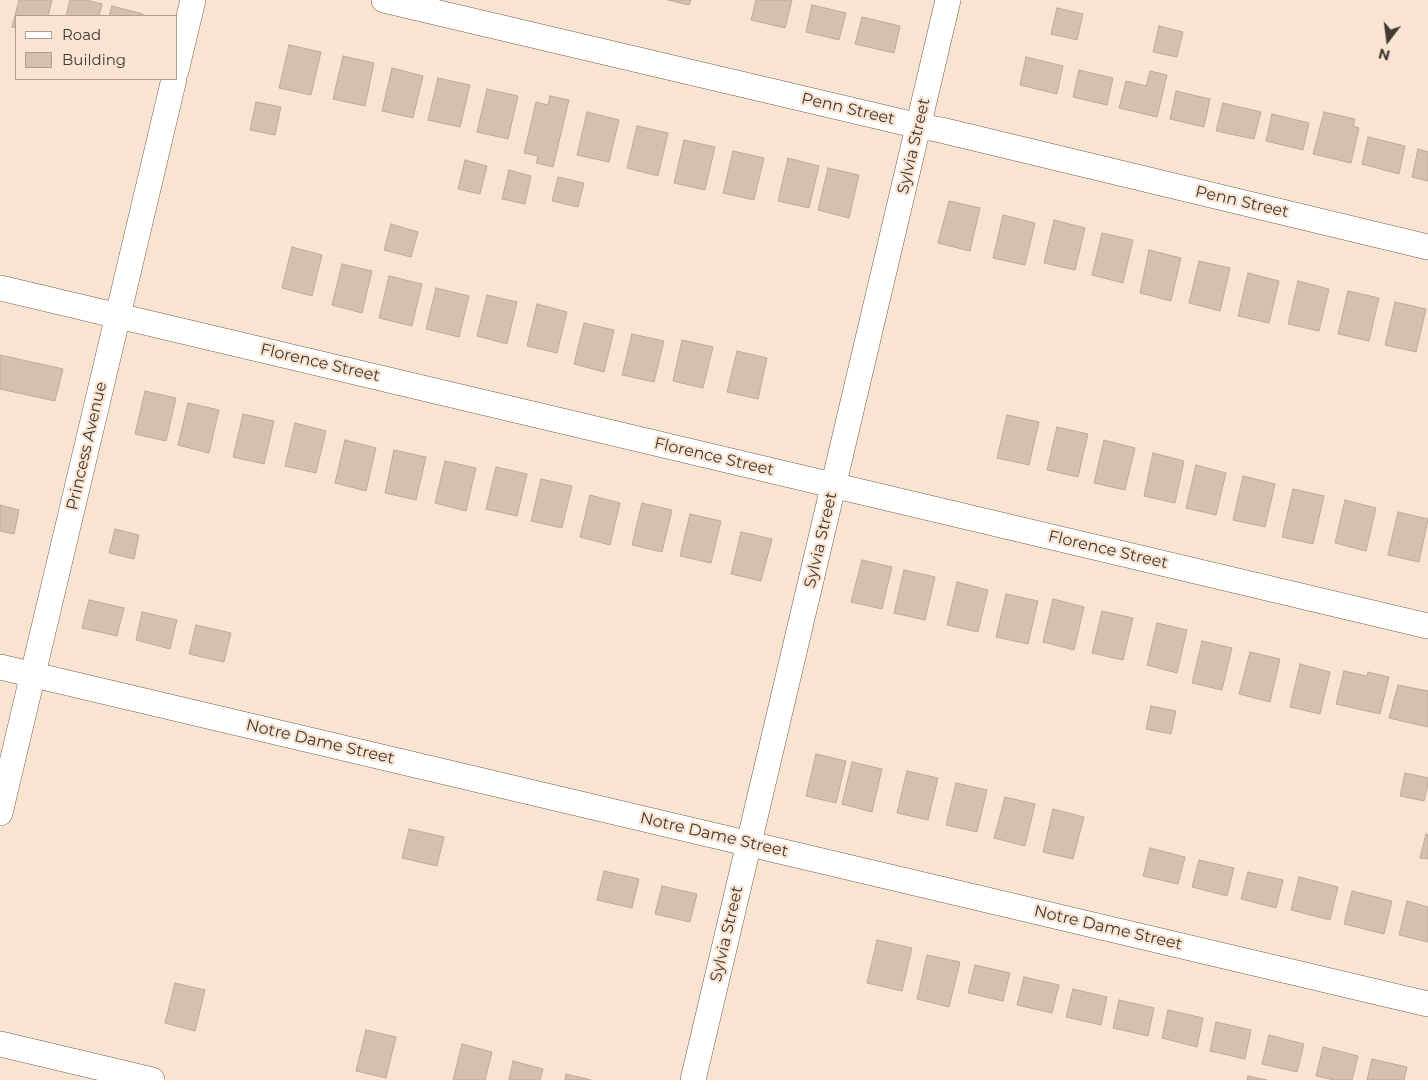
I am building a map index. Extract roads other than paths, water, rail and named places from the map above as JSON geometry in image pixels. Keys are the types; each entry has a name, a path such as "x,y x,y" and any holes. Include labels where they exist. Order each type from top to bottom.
{"street":[{"path":"178,63 193,0"},
{"name":"Penn Street","path":"384,0 960,134 1428,247"},
{"name":"Sylvia Street","path":"693,1080 948,0"},
{"name":"Princess Avenue","path":"0,813 174,80"},
{"name":"Florence Street","path":"0,288 1428,626"},
{"name":"Notre Dame Street","path":"0,667 1428,1004"},
{"path":"0,1044 152,1080"}]}
